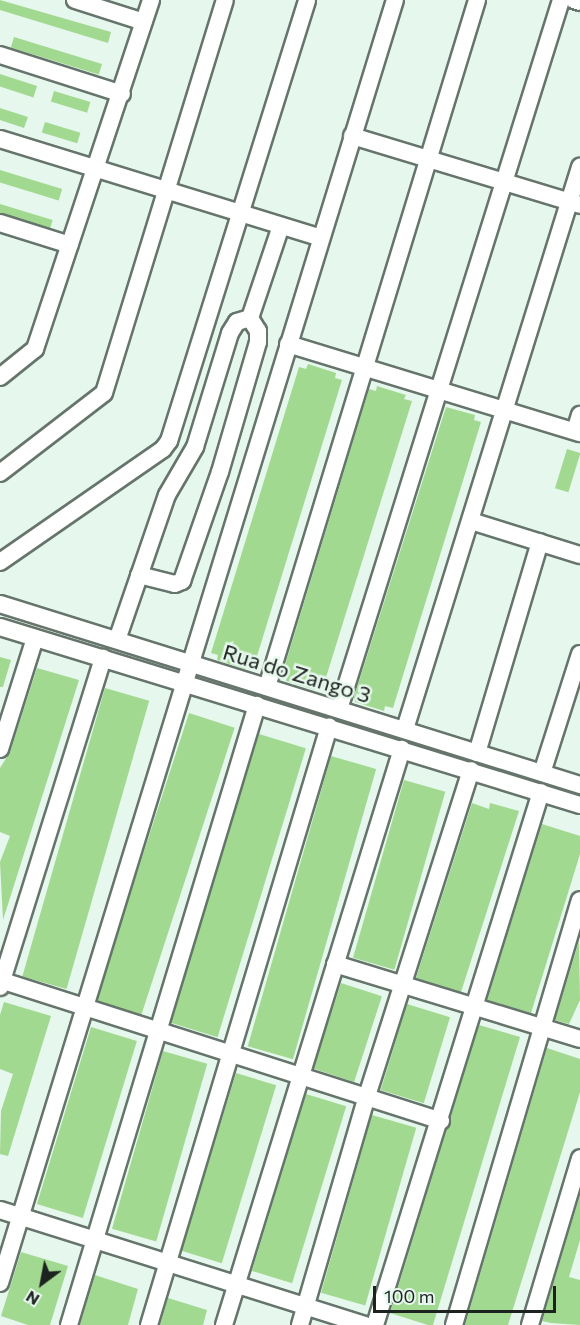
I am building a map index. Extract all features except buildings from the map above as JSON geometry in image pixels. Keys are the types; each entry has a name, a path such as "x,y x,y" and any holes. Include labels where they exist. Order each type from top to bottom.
{"street":[{"path":"75,0 144,22"},
{"path":"0,377 35,349 122,94 151,0"},
{"path":"0,473 102,398 225,0"},
{"path":"0,562 167,445 307,0"},
{"path":"0,1283 395,0"},
{"path":"267,687 368,368 477,0"},
{"path":"339,709 561,0"},
{"path":"574,0 580,2"},
{"path":"0,55 122,94"},
{"path":"352,136 574,203"},
{"path":"0,139 321,238"},
{"path":"405,729 505,410 574,203 580,167"},
{"path":"0,223 69,245"},
{"path":"139,575 176,584 182,581 220,472 258,342 258,331 250,318 280,226"},
{"path":"117,640 173,482 195,447 230,333 237,322 250,318"},
{"path":"288,344 577,432 580,415"},
{"path":"471,521 580,555"},
{"path":"477,753 540,542"},
{"name":"Rua do Zango 3","path":"0,604 580,785"},
{"path":"0,627 580,805"},
{"path":"0,749 35,638"},
{"path":"542,773 580,654"},
{"path":"103,658 1,983 300,1073 441,1121"},
{"path":"69,1325 161,1030 257,705"},
{"path":"149,1325 329,727"},
{"path":"224,1325 402,749"},
{"path":"300,1325 368,1096 471,770"},
{"path":"375,1325 441,1121 541,792"},
{"path":"454,1325 580,900"},
{"path":"335,964 580,1039"},
{"path":"530,1325 580,1158"},
{"path":"0,1210 365,1325"}]}
